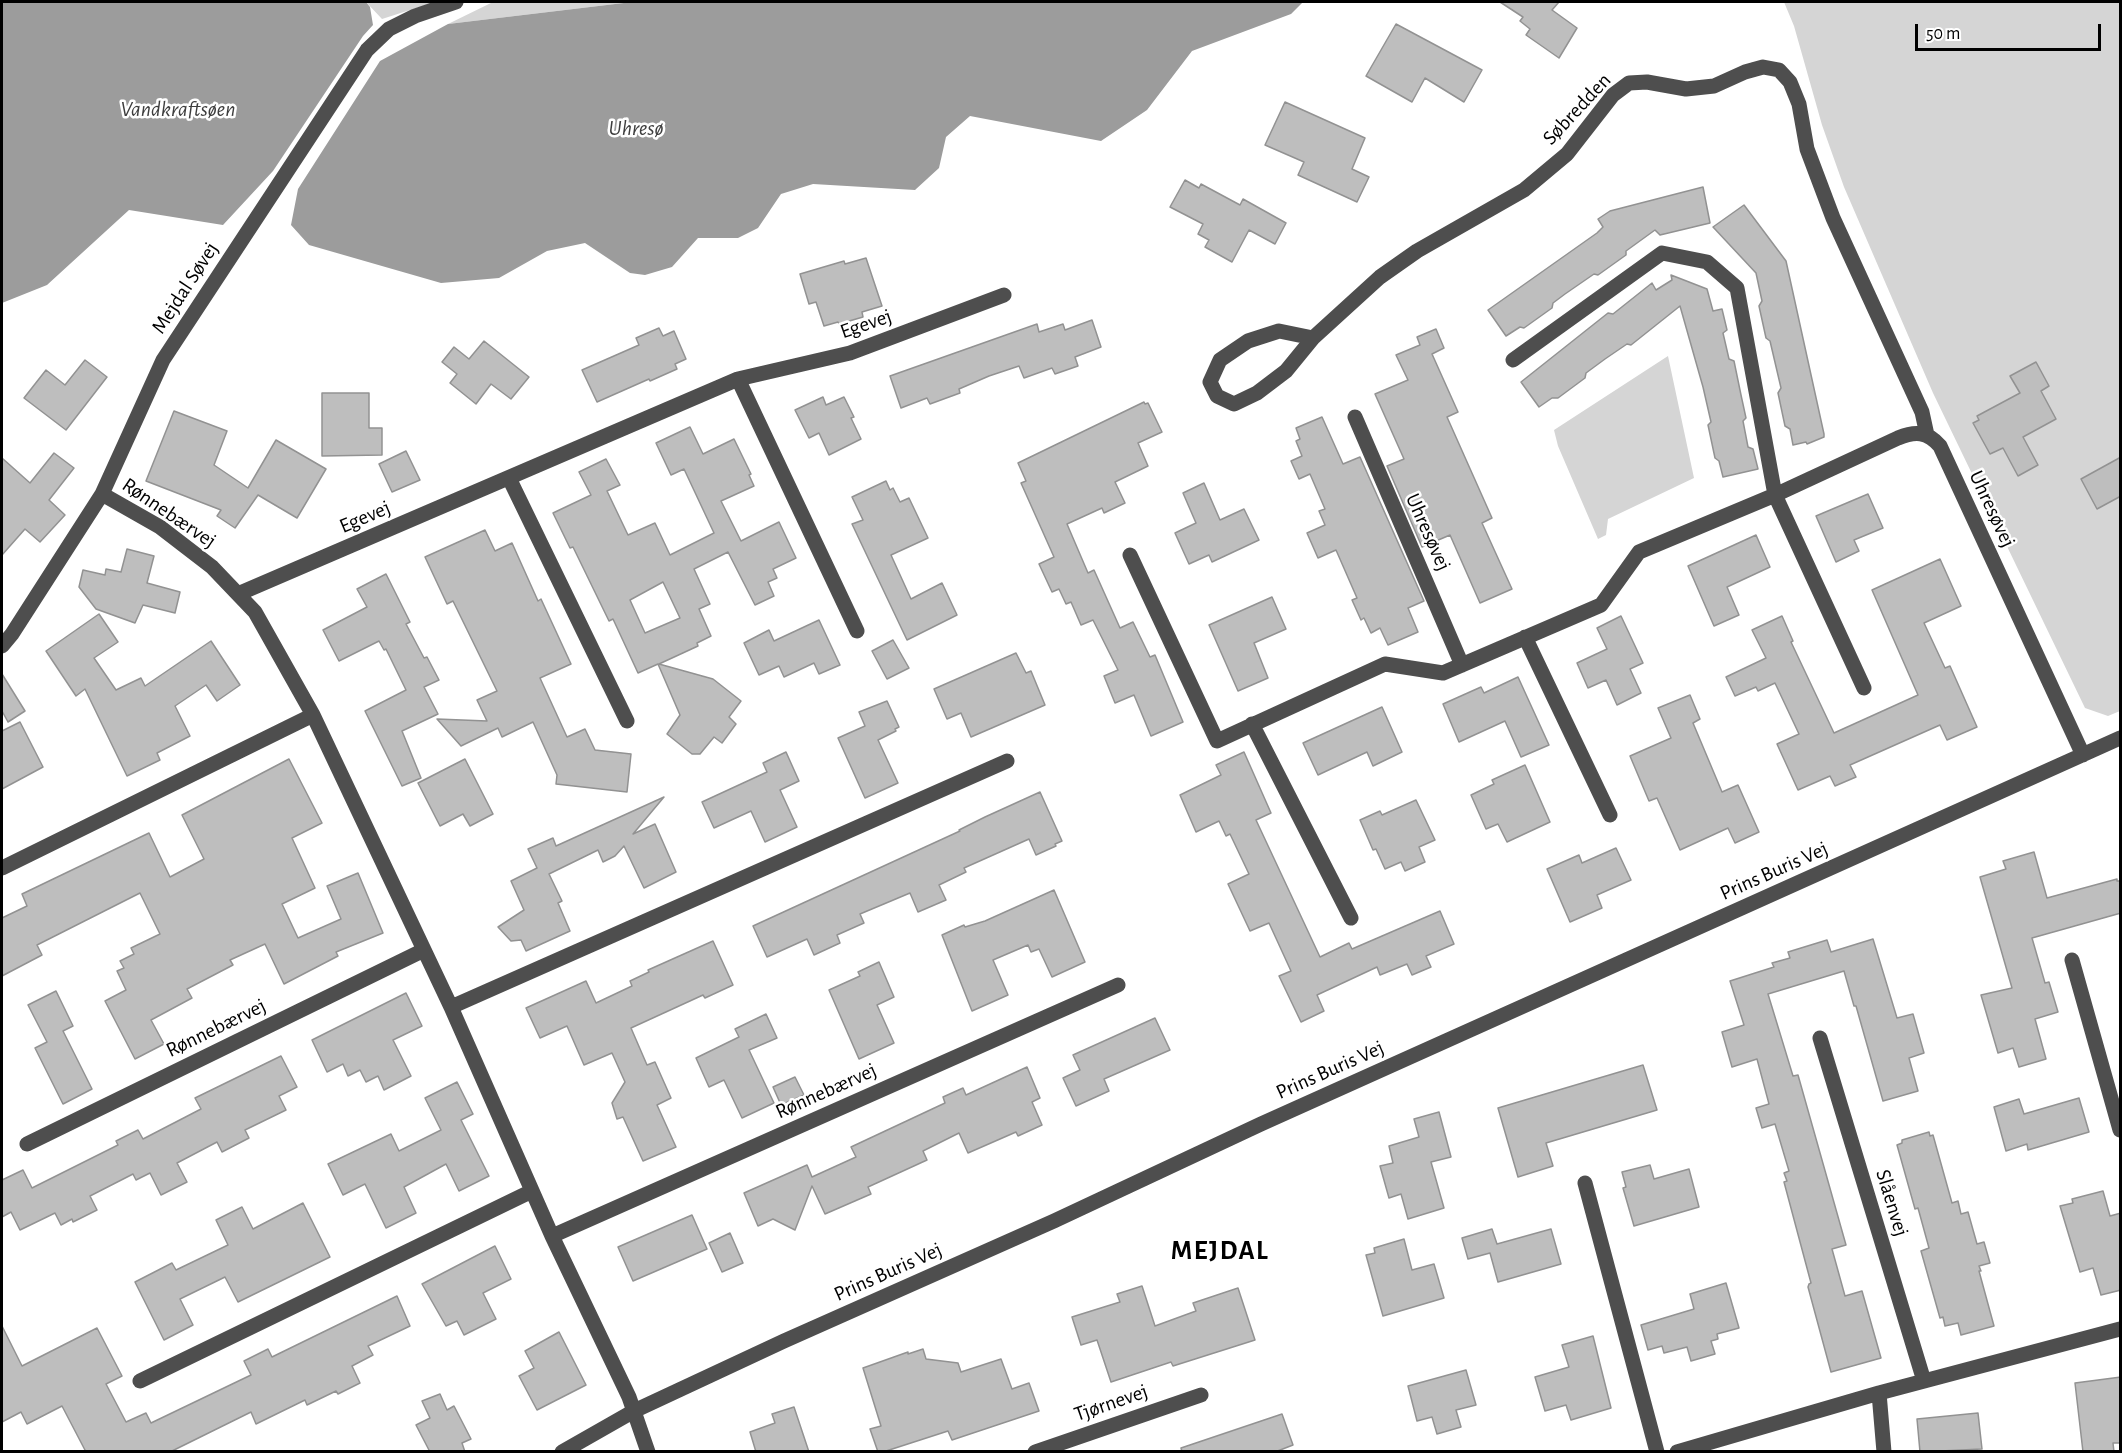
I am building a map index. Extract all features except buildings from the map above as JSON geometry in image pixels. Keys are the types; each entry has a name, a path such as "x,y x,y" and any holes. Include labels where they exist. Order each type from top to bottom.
{"street":[{"name":"Mejdal Søvej","path":"2,646 102,494 163,360 367,50 389,29 415,16 456,2"},
{"name":"Søbredden","path":"1313,339 1279,331 1248,341 1220,360 1210,382 1216,396 1234,404 1257,393 1286,371 1313,339 1380,277 1418,251 1524,190 1559,161 1613,95 1629,83 1647,82 1686,89 1714,86 1744,72 1763,67 1779,70 1790,82 1799,104 1807,149 1833,218 1922,412 1928,435"},
{"path":"1513,360 1662,253 1707,262 1737,288 1775,495 1864,688"},
{"name":"Egevej","path":"238,594 738,378 850,353 1004,295"},
{"path":"738,378 857,631"},
{"name":"Uhresøvej","path":"1355,417 1462,665"},
{"path":"1130,555 1217,741 1385,664 1443,674 1601,605 1639,552 1775,495 1898,438 1912,433 1928,435"},
{"name":"Uhresøvej","path":"1928,435 1940,446 2083,755"},
{"path":"509,478 627,721"},
{"name":"Rønnebærvej","path":"102,494 160,527 212,567 255,612 313,715 451,1007 552,1236 634,1411"},
{"path":"1525,637 1610,815"},
{"path":"2,868 313,715"},
{"path":"1252,724 1351,918"},
{"name":"Prins Buris Vej","path":"562,1452 634,1411 784,1341 2121,738"},
{"path":"451,1007 1007,761"},
{"name":"Rønnebærvej","path":"27,1144 424,950"},
{"path":"2072,960 2121,1130"},
{"name":"Rønnebærvej","path":"552,1236 1118,985"},
{"name":"Slåenvej","path":"1820,1038 1924,1381"},
{"path":"1585,1183 1657,1452"},
{"path":"141,1381 532,1191"},
{"path":"1677,1452 1879,1393 2121,1329"},
{"path":"1879,1393 1884,1452"},
{"name":"Tjørnevej","path":"1035,1452 1201,1395"},
{"path":"634,1411 648,1452"}],"shaded area":[{"path":"366,2 435,2 382,19"},
{"path":"493,2 632,2 448,24"},
{"path":"1784,2 2120,2 2120,711 2108,716 2085,708 1933,393 1844,187 1822,125 1794,26"},
{"path":"1668,356 1694,478 1608,519 1606,535 1598,539 1558,446 1554,430"}],"water":[{"name":"Vandkraftsøen","path":"2,2 366,2 370,7 373,25 363,36 273,171 223,225 129,210 47,285 2,303"},
{"name":"Uhresø","path":"632,2 1303,2 1291,14 1192,51 1147,110 1101,141 970,116 946,137 939,168 915,190 813,184 781,194 758,228 738,238 698,238 672,267 645,275 630,273 585,243 547,251 499,278 441,283 309,245 291,225 298,189 380,61 448,24"}],"district":[{"name":"MEJDAL","path":"1220,1251"}]}
